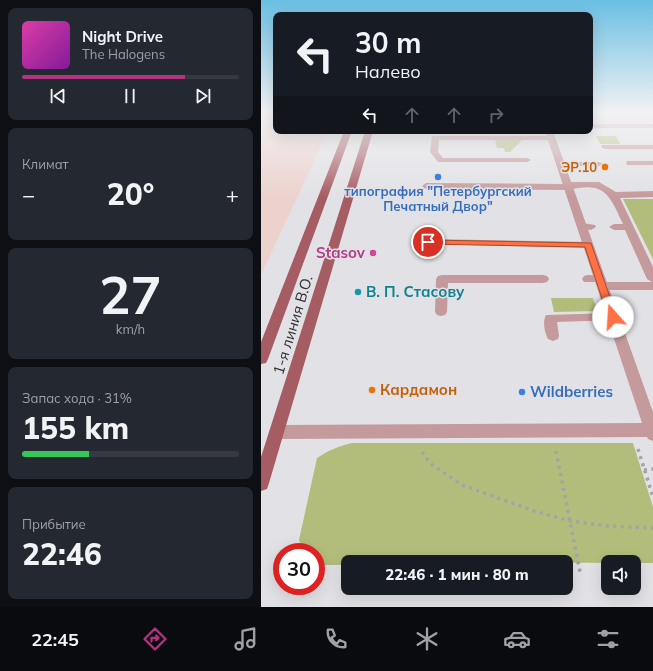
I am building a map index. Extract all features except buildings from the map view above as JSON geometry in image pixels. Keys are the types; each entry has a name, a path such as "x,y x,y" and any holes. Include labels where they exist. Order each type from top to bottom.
{"main road":[{"path":"261,359 344,140"},
{"name":"1-я линия В.О.","path":"261,483 366,140"}],"street":[{"path":"435,140 434,152 441,160 527,160"},
{"path":"277,432 552,430 653,431 588,245 586,226 557,161 552,140"},
{"path":"605,147 653,147"},
{"path":"557,161 599,164"},
{"path":"631,163 653,163"},
{"path":"426,186 599,185 614,195 652,273"},
{"path":"614,195 653,194"},
{"path":"614,227 629,227"},
{"path":"428,242 588,245"},
{"path":"441,312 442,279 543,279"},
{"path":"588,279 601,283 653,286"},
{"path":"553,336 550,318 613,317"}],"path":[{"path":"552,430 580,572"},
{"path":"421,431 421,450 431,464 462,485 534,511 570,521 608,526 653,528"},
{"path":"644,470 653,470"}],"shaded area":[{"path":"261,140 324,140 261,275"}],"green space":[{"path":"495,140 522,140 510,152 505,152 504,148 497,148"},
{"path":"598,140 618,140 620,144 600,144"},
{"path":"623,199 653,199 653,259"},
{"path":"551,298 593,298 597,311 554,312"},
{"path":"352,443 633,443 653,507 653,563 641,563 641,555 601,555 601,563 573,563 573,555 341,555 341,565 325,565 325,543 300,543 299,540 317,458 343,445"}],"place":[{"name":"ЭР.10","path":"605,167"},
{"name":"типография \"Петербургский Печатный Двор\"","path":"438,177"},
{"name":"Stasov","path":"373,253"},
{"name":"В. П. Стасову","path":"358,292"},
{"name":"Кардамон","path":"372,390"},
{"name":"Wildberries","path":"522,392"}],"route":[{"path":"428,242 588,245 613,317"}]}
